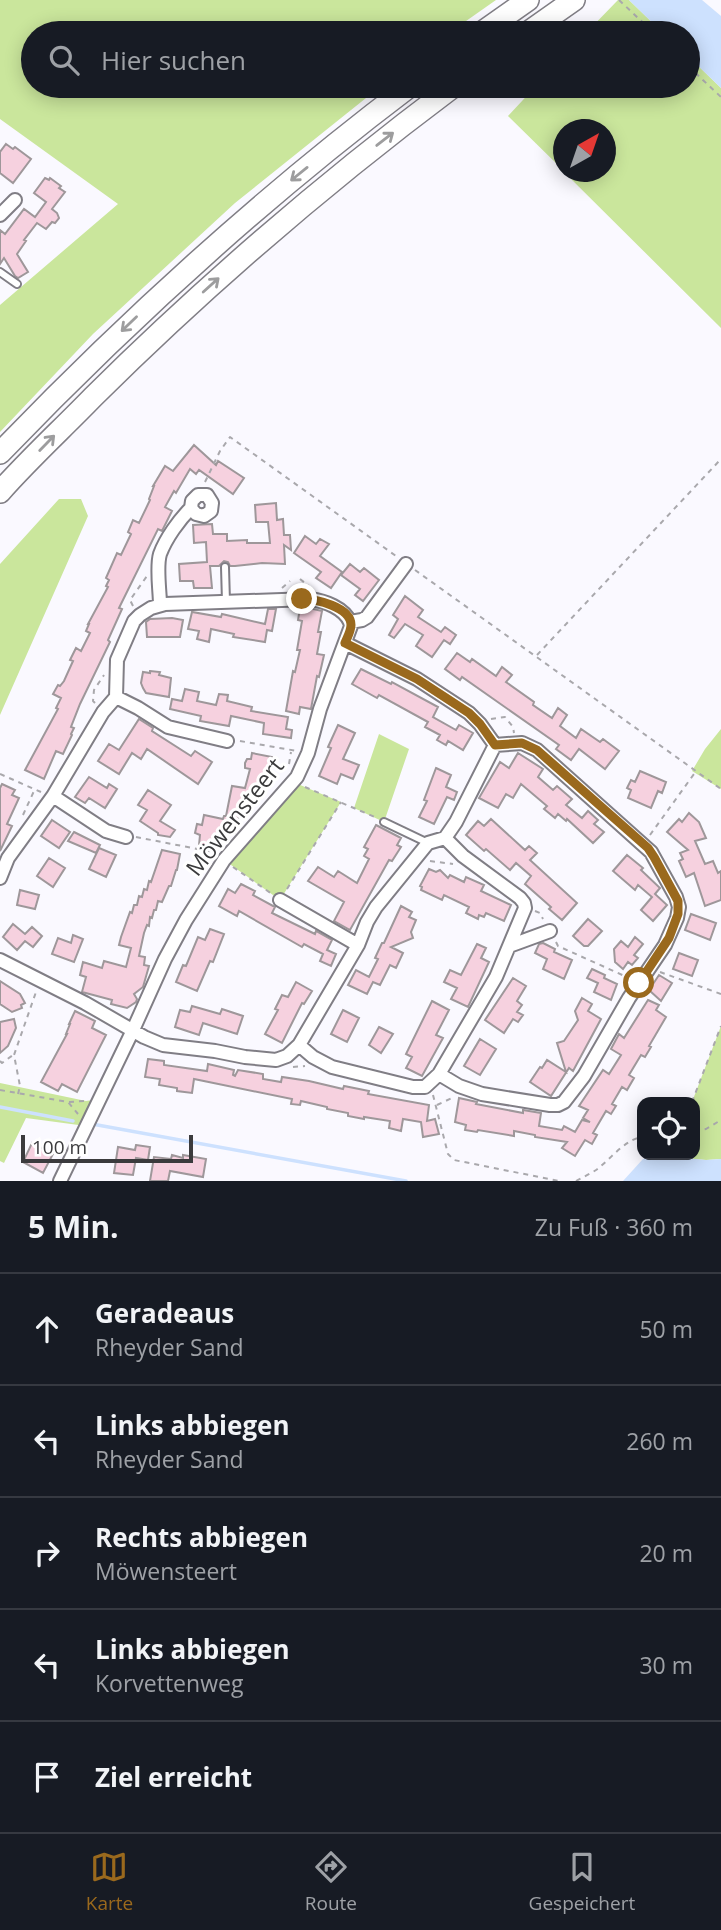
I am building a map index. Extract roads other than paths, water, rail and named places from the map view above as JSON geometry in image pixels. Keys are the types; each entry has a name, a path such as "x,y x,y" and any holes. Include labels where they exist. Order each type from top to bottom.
{"highway":[{"path":"498,21 528,0"},
{"path":"544,21 573,0"},
{"path":"0,453 122,331 224,237 395,98"},
{"path":"0,492 135,355 242,258 371,149 438,98"}],"street":[{"path":"0,215 15,200"},
{"path":"160,605 161,553 181,517 191,508 192,501 198,495 207,495 212,503 211,511 204,516 196,514 191,508"},
{"path":"0,878 8,858 53,796 103,712 116,697 117,660 137,617 160,605 288,599 328,603 348,616 350,622 368,617 407,564"},
{"name":"Möwensteert","path":"60,1181 186,920 226,857 293,782 308,753 320,709 351,626 350,622"},
{"path":"345,643 417,679 469,713 495,745"},
{"path":"116,697 168,727 227,741"},
{"path":"439,1074 468,1090 500,1098 561,1104 584,1076 669,938 679,907 654,857 643,844 537,750 527,744 495,745"},
{"path":"0,960 163,1045 215,1051 245,1058 276,1060 288,1056 299,1045 358,944 376,907 428,843 445,838 456,822 495,745"},
{"path":"53,796 106,831 126,837"},
{"path":"299,1045 313,1057 332,1067 413,1087 427,1086 439,1074 496,977 525,908 520,898 463,856 445,838"},
{"path":"280,900 358,944"},
{"path":"509,946 550,932"}],"lane":[{"path":"0,272 17,284"},
{"path":"225,567 226,602"},
{"path":"384,822 428,843"}],"water":[{"path":"629,0 702,0 721,16 721,88 700,68 700,21 651,21"},
{"path":"721,1159 721,1181 623,1181 642,1160"}],"waterway":[{"path":"0,1107 73,1121"},
{"path":"92,1124 406,1181"}]}
